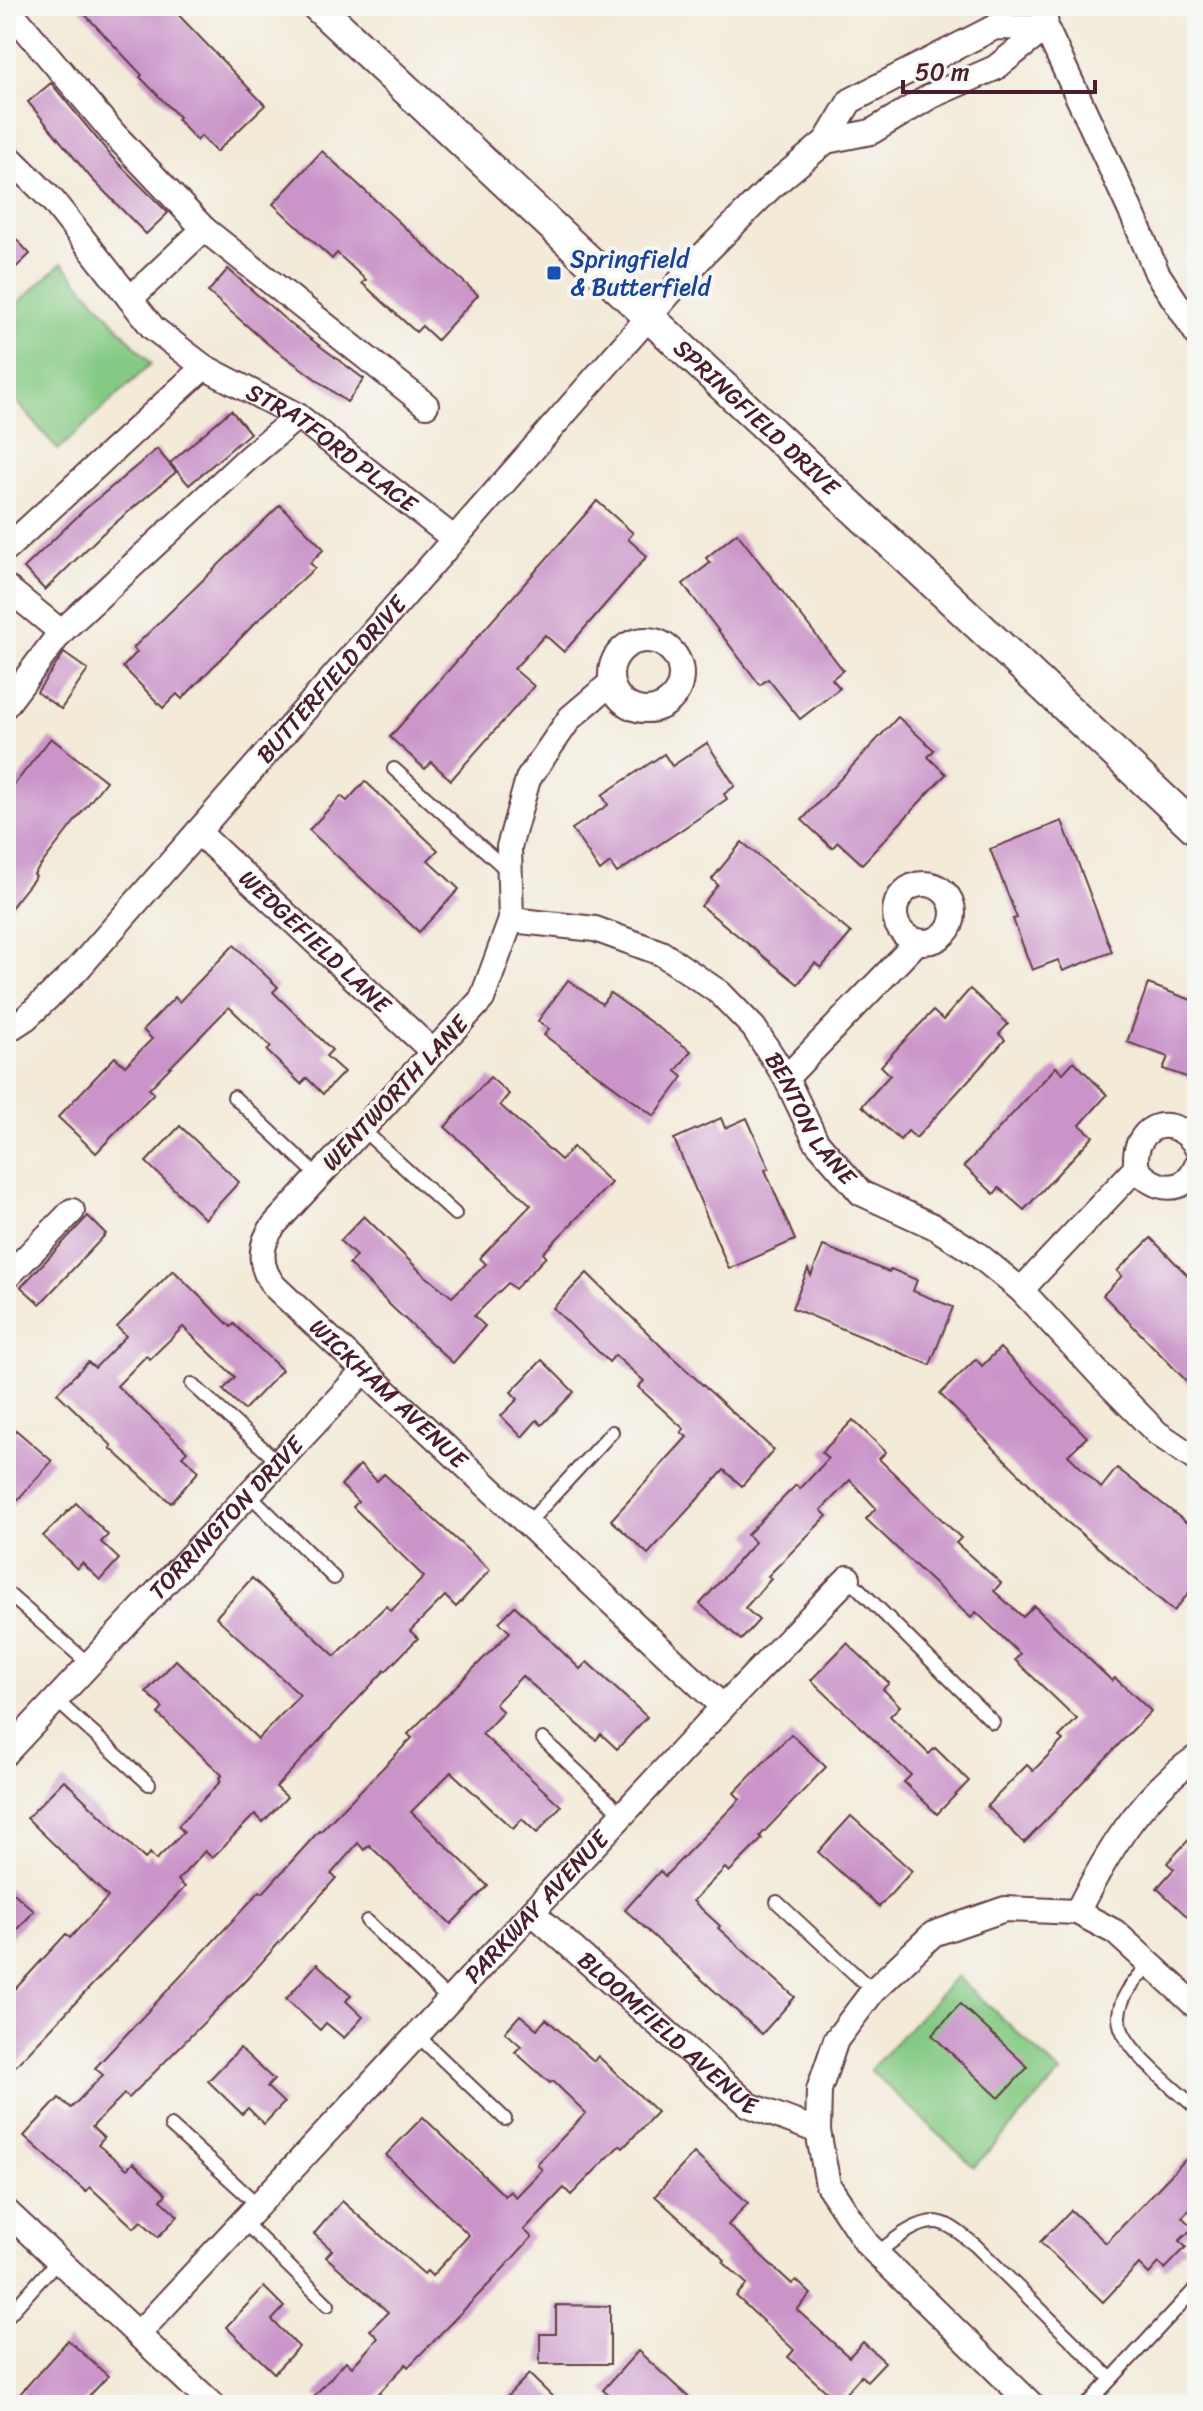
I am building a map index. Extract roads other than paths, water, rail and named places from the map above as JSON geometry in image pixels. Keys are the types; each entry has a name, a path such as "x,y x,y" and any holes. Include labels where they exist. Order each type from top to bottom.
{"street":[{"path":"6,6 114,134 204,229 426,405"},
{"name":"SPRINGFIELD DRIVE","path":"317,6 1197,830"},
{"path":"826,141 871,132 931,96 995,68 1045,17"},
{"path":"826,141 850,101 995,27 1045,17"},
{"path":"1045,17 1157,273 1197,334"},
{"name":"BUTTERFIELD DRIVE","path":"6,1031 26,1018 76,971 453,538 725,233 770,188 826,141"},
{"name":"STRATFORD PLACE","path":"6,154 53,201 153,328 204,367 298,416 453,538"},
{"path":"130,299 204,229"},
{"path":"6,549 204,367"},
{"path":"6,705 61,632 248,458 298,416"},
{"path":"6,587 61,632"},
{"path":"511,920 509,847 528,779 570,718 611,683"},
{"name":"WEDGEFIELD LANE","path":"198,832 432,1051"},
{"name":"WENTWORTH LANE","path":"262,1257 269,1231 482,999 511,920"},
{"name":"BENTON LANE","path":"511,920 595,929 661,953 728,1002 754,1028 786,1078 816,1141 861,1193 933,1226 977,1254 1021,1290 1157,1433 1197,1460"},
{"path":"786,1078 918,941"},
{"path":"1197,1148 1183,1129 1159,1126 1140,1141 1136,1168 1151,1184 1163,1188 1186,1182 1197,1165"},
{"path":"1021,1290 1136,1168"},
{"path":"6,1278 72,1211"},
{"name":"WICKHAM AVENUE","path":"262,1257 271,1283 723,1707"},
{"name":"TORRINGTON DRIVE","path":"6,1753 364,1371"},
{"name":"PARKWAY AVENUE","path":"138,2334 723,1707 848,1578"},
{"path":"1077,1912 1106,1855 1149,1798 1180,1768 1197,1757"},
{"path":"1032,2405 867,2244 828,2185 818,2131 819,2090 836,2040 873,1991 933,1934 1005,1909 1077,1912 1115,1932 1197,2007"},
{"name":"BLOOMFIELD AVENUE","path":"532,1912 749,2105 818,2131"},
{"path":"6,2211 213,2405"}],"lane":[{"path":"394,769 510,872"},
{"path":"234,1097 318,1176"},
{"path":"362,1129 455,1214"},
{"path":"192,1384 278,1462"},
{"path":"527,1524 612,1432"},
{"path":"249,1494 334,1578"},
{"path":"848,1578 993,1722"},
{"path":"6,1592 89,1664"},
{"path":"56,1700 149,1784"},
{"name":"PARKWAY AVENUE","path":"543,1739 623,1815"},
{"path":"777,1902 873,1991"},
{"name":"PARKWAY AVENUE","path":"367,1921 449,2000"},
{"path":"1149,1964 1126,1993 1119,2016 1121,2029 1128,2044 1197,2109"},
{"path":"417,2035 505,2119"},
{"path":"171,2126 251,2213 328,2305"},
{"path":"877,2253 902,2235 920,2227 935,2222 950,2227 975,2245 1111,2379"},
{"path":"6,2318 58,2260"},
{"path":"1087,2405 1197,2287"}],"place":[{"name":"Springfield & Butterfield","path":"554,273"}]}
